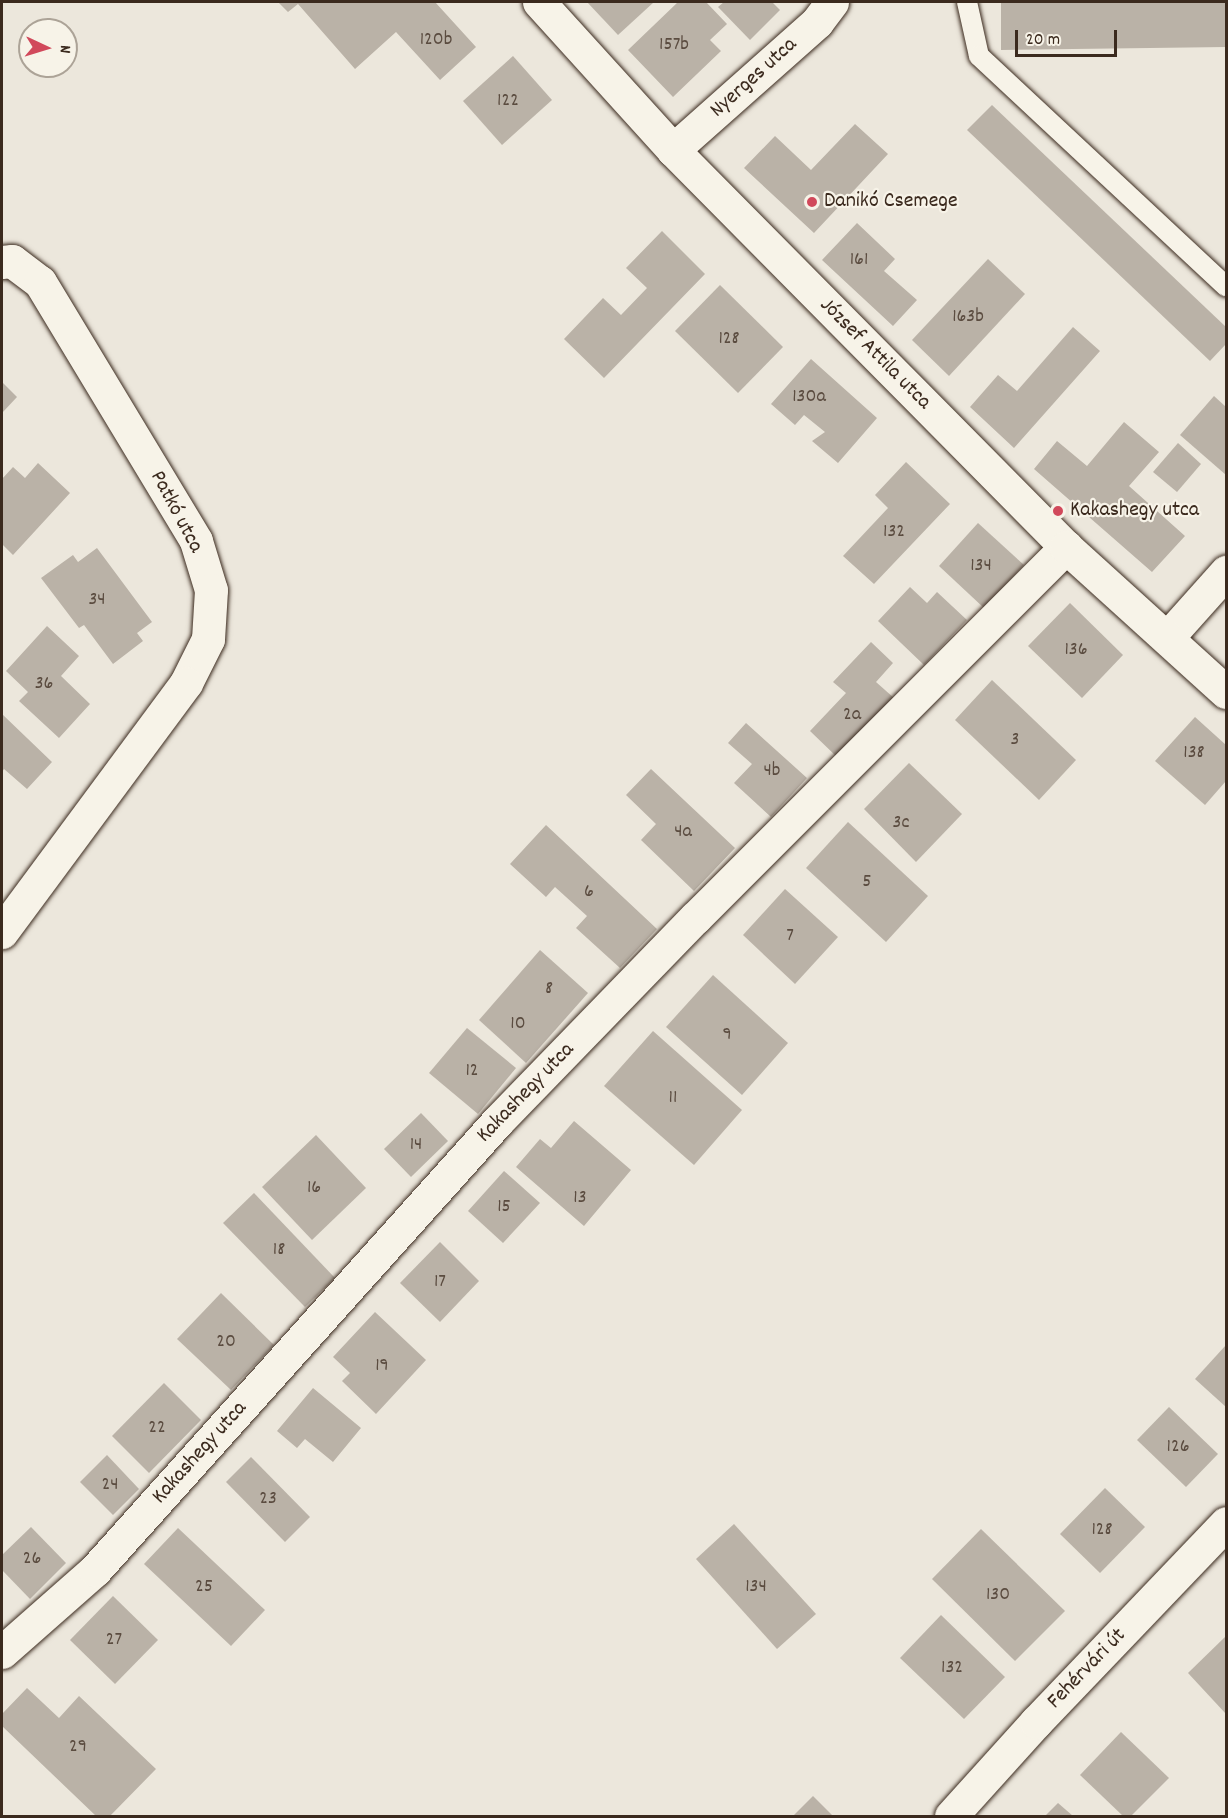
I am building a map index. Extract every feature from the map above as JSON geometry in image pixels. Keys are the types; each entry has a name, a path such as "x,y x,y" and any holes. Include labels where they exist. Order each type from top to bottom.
{"street":[{"name":"József Attila utca","path":"539,2 673,150 1066,547 1227,692"},
{"name":"Nyerges utca","path":"673,150 817,22 832,2"},
{"name":"Patkó utca","path":"2,262 12,261 40,282 196,541 212,590 207,639 186,682 2,932"},
{"name":"Kakashegy utca","path":"2,1652 95,1570 497,1122 695,918 1066,547"},
{"path":"1167,638 1227,572"},
{"name":"Fehérvári út","path":"951,1816 1036,1722 1227,1523"}],"lane":[{"path":"967,2 980,56 1227,286"}],"building":[{"path":"278,2 435,2 476,47 440,80 396,32 355,69 298,4 288,12"},
{"path":"587,2 654,2 618,35"},
{"path":"678,2 706,2 727,24 710,40 721,51 673,97 628,50"},
{"path":"724,2 772,2 780,10 750,40 718,7"},
{"path":"1001,2 1226,2 1226,47 1001,50"},
{"path":"513,56 552,100 502,145 463,101"},
{"path":"992,105 1226,327 1226,344 1210,361 967,130"},
{"name":"Danikó Csemege","path":"855,124 888,154 814,233 744,168 775,136 811,170"},
{"path":"857,223 895,259 884,271 917,300 893,326 822,260"},
{"path":"662,231 705,274 604,378 564,339 603,298 621,315 647,288 626,268"},
{"path":"988,259 1025,294 949,376 912,340"},
{"path":"720,285 783,347 738,393 675,331"},
{"path":"1073,327 1100,351 1014,448 970,407 998,375 1017,391"},
{"path":"811,359 877,418 838,463 812,441 825,432 804,415 795,425 771,404"},
{"path":"2,382 17,397 2,413"},
{"path":"1214,396 1226,407 1226,475 1180,435"},
{"path":"1124,422 1159,452 1129,486 1185,536 1152,572 1034,469 1057,441 1087,466"},
{"path":"1178,443 1201,464 1177,492 1153,472"},
{"path":"906,462 950,504 874,584 843,556 888,508 875,495"},
{"path":"38,463 70,493 13,555 2,544 2,479 13,467 25,478"},
{"path":"978,523 1024,565 984,608 939,566"},
{"path":"97,548 152,622 137,633 143,641 113,664 84,625 79,628 41,578 73,555 78,562"},
{"path":"910,587 927,603 937,592 967,620 924,665 878,621"},
{"path":"1070,603 1123,655 1082,698 1028,646"},
{"path":"47,626 79,656 61,676 90,704 59,738 19,701 28,692 6,671"},
{"path":"871,642 893,663 876,682 894,698 838,758 810,731 846,693 833,682"},
{"path":"992,680 1076,760 1039,800 955,720"},
{"path":"2,714 52,762 27,789 4,769 2,772"},
{"path":"1195,717 1226,745 1226,781 1205,805 1155,761"},
{"path":"746,723 807,778 771,817 734,783 752,764 728,743"},
{"path":"909,763 962,814 916,862 864,809"},
{"path":"651,769 735,848 694,891 641,840 656,824 626,795"},
{"path":"848,822 928,896 886,942 806,868"},
{"path":"546,825 657,929 620,968 576,928 587,916 555,887 546,897 510,864"},
{"path":"785,889 838,937 795,984 743,935"},
{"path":"540,950 588,993 526,1063 479,1020"},
{"path":"713,975 788,1043 742,1095 666,1027"},
{"path":"467,1028 516,1068 478,1114 429,1073"},
{"path":"653,1031 742,1110 694,1165 604,1086"},
{"path":"421,1113 448,1141 411,1177 384,1149"},
{"path":"574,1121 631,1170 584,1226 516,1167 540,1139 551,1148"},
{"path":"316,1135 366,1188 312,1240 262,1187"},
{"path":"504,1171 540,1203 503,1243 468,1211"},
{"path":"254,1193 335,1278 305,1307 223,1223"},
{"path":"440,1242 479,1281 440,1322 400,1283"},
{"path":"221,1293 274,1345 231,1390 177,1339"},
{"path":"375,1312 426,1360 376,1414 342,1381 350,1373 333,1357"},
{"path":"1226,1345 1226,1407 1195,1379"},
{"path":"164,1383 201,1420 149,1473 112,1436"},
{"path":"313,1388 361,1428 333,1462 305,1439 297,1448 277,1431"},
{"path":"1169,1407 1218,1454 1186,1487 1137,1440"},
{"path":"107,1455 139,1489 113,1515 80,1482"},
{"path":"251,1457 310,1517 285,1542 226,1482"},
{"path":"1105,1488 1145,1527 1100,1573 1060,1534"},
{"path":"734,1524 816,1614 777,1649 696,1559"},
{"path":"31,1527 66,1563 30,1599 2,1570 2,1555"},
{"path":"178,1528 265,1610 231,1646 144,1564"},
{"path":"981,1529 1065,1611 1015,1661 932,1579"},
{"path":"113,1596 158,1640 115,1684 70,1640"},
{"path":"941,1615 1005,1677 964,1719 900,1658"},
{"path":"1226,1636 1226,1714 1188,1673"},
{"path":"27,1688 59,1718 79,1696 156,1769 110,1816 96,1816 2,1726 2,1714"},
{"path":"1121,1732 1169,1778 1131,1816 1123,1816 1080,1775"},
{"path":"813,1796 833,1816 793,1816"},
{"path":"1058,1803 1073,1816 1045,1816"}],"place":[{"name":"Danikó Csemege","path":"812,202"},
{"name":"Kakashegy utca","path":"1058,511"}]}
